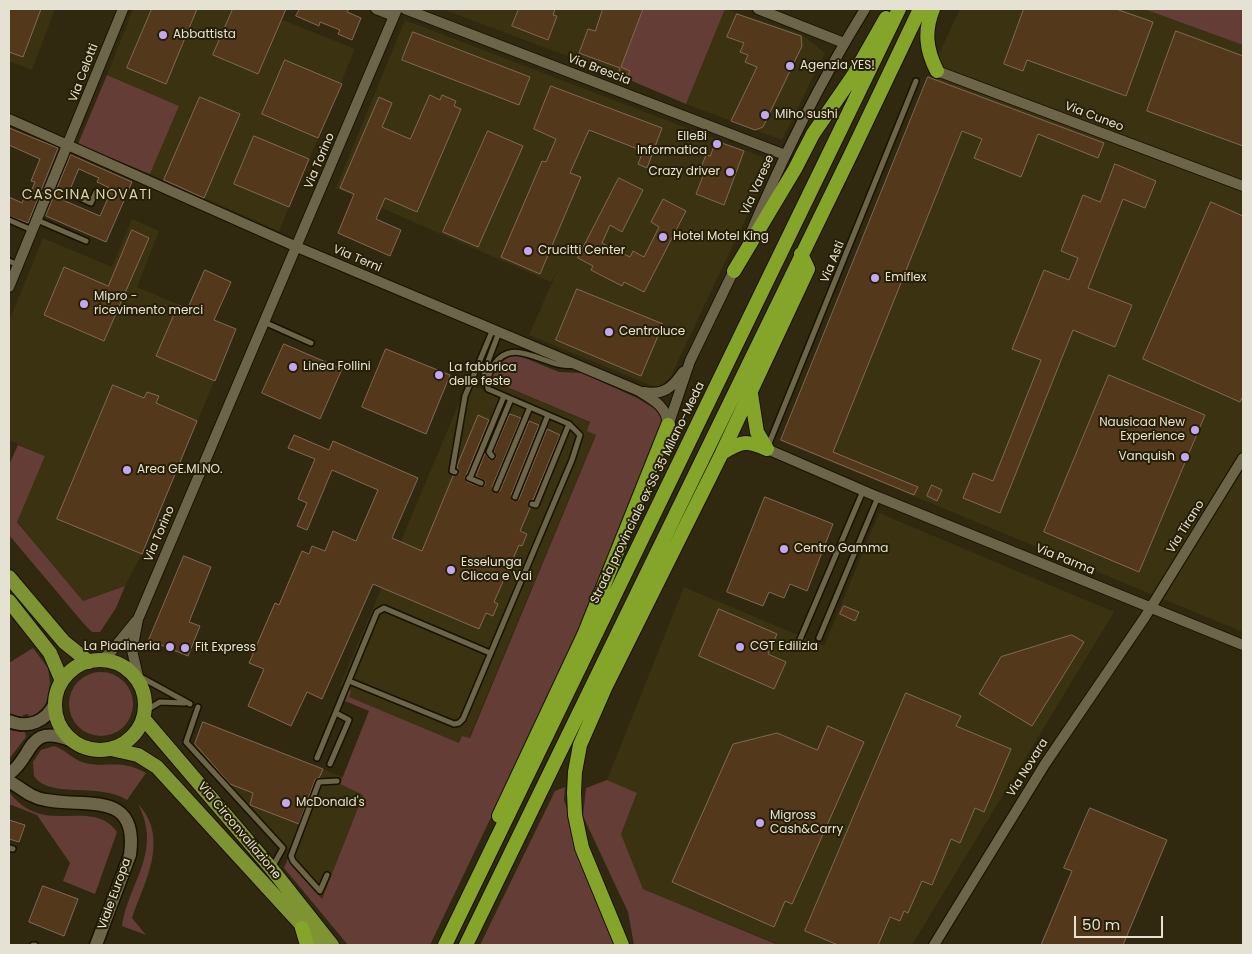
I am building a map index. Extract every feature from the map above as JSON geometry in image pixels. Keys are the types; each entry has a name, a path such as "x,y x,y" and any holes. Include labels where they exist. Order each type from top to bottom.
{"highway":[{"path":"734,271 790,178 813,134 852,76 891,9"},
{"name":"Strada provinciale ex SS 35 Milano-Meda","path":"445,945 900,9"},
{"path":"466,945 920,9"},
{"path":"933,9 928,20 926,35 928,54 937,71"},
{"path":"622,945 582,848 575,815 575,772 580,745 606,688 751,393 808,269 802,254"},
{"path":"751,393 757,432 767,449"},
{"path":"474,886 505,800 584,635 668,425"},
{"path":"722,453 737,444 750,442 767,449"},
{"path":"307,924 307,945"}],"main road":[{"path":"9,577 64,642 95,661 114,663 135,677 145,697 144,714 130,739 111,749 90,750 72,741 60,726 55,703 62,681 74,669 95,661"},
{"path":"9,601 50,653 62,681"},
{"name":"Via Circonvallazione","path":"144,714 271,868 320,945"},
{"name":"Via Circonvallazione","path":"111,749 138,755 157,767 307,924 332,945"}],"street":[{"name":"Via Celotti","path":"9,287 13,263 54,187 68,145 122,9"},
{"path":"376,9 396,12"},
{"name":"Via Brescia","path":"405,9 784,156"},
{"path":"758,9 844,43"},
{"name":"Via Varese","path":"668,425 690,361 734,271 784,156 823,78 865,9"},
{"name":"Via Torino","path":"135,677 132,650 138,619 396,12"},
{"name":"Via Cuneo","path":"937,71 1243,186"},
{"name":"Via Terni","path":"9,119 297,247 639,391"},
{"path":"639,391 655,394 667,391 690,361"},
{"path":"639,391 662,407 667,415 668,425"},
{"name":"Via Parma","path":"767,449 863,491 1243,645"},
{"name":"Via Tirano","path":"1150,608 1243,458"},
{"name":"Via Novara","path":"934,945 1045,764 1150,608"},
{"name":"Via Torino","path":"95,661 110,653 138,619"},
{"path":"9,721 24,725 38,722 47,715 55,703"},
{"path":"9,774 29,746 39,738 53,736 72,741"},
{"path":"20,761 24,781 37,798"},
{"name":"Viale Europa","path":"9,781 37,798 52,801 103,804 119,812 130,828 132,841 130,855 96,945"}],"lane":[{"name":"Via Asti","path":"767,449 916,81"},
{"path":"68,193 92,203 96,192"},
{"path":"9,220 32,230"},
{"path":"36,220 86,241"},
{"path":"264,322 311,343"},
{"path":"348,681 454,724 459,724 490,653 580,436 568,424 488,389 484,372 496,330"},
{"path":"455,472 452,471 465,396 496,330"},
{"path":"486,384 495,363 505,355 512,353 532,354 559,366 577,364"},
{"path":"480,483 470,478 504,396"},
{"path":"492,456 489,452 511,399"},
{"path":"497,489 503,468 530,407"},
{"path":"515,497 548,415"},
{"path":"534,505 568,424"},
{"path":"798,644 863,491"},
{"path":"819,638 878,497"},
{"path":"317,758 380,609 384,608 490,653"},
{"path":"135,677 190,704 166,700 153,704 144,714"},
{"path":"198,707 186,742 283,848 271,868"},
{"path":"330,764 349,720 336,713"},
{"path":"327,875 320,891 293,861 291,856 319,782 337,781"}],"shaded area":[{"path":"9,9 55,9 32,70 9,61"},
{"path":"133,9 255,9 355,49 279,231 150,174 179,106 107,75"},
{"path":"442,9 643,9 618,75"},
{"path":"643,9 725,9 686,104 618,75"},
{"path":"725,9 801,34 825,53 782,140 686,104"},
{"path":"960,9 1144,9 1243,45 1243,632 780,441 928,77"},
{"path":"1144,9 1243,9 1243,45"},
{"path":"405,20 773,161 670,378 657,388 529,335 558,269 551,282 336,188"},
{"path":"107,75 179,106 150,174 78,144"},
{"path":"132,219 159,231 137,287 236,329 142,554 125,586 83,601 17,521 45,456 9,440 9,321 43,238 112,267"},
{"path":"510,356 520,356 559,372 582,373 637,398 660,412 662,419 661,428 580,631 430,945 348,945 284,868 289,856 290,863 322,899 363,795 340,784 369,711 345,701 349,690 351,691 349,697 459,743 462,736 470,738 596,435 587,431 590,422 495,382 490,392 494,371 500,363"},
{"path":"494,382 591,423 588,431 596,434 469,738 462,736 459,743 348,697 349,690 340,686 467,384 490,392"},
{"path":"18,445 45,456 17,522 83,601 125,586 116,608 100,632 92,632 84,624 9,535 9,465"},
{"path":"879,513 1114,612 912,945 780,945 643,889 621,834 637,794 607,780 684,587 824,646"},
{"path":"33,648 48,668 50,683 46,703 40,714 30,720 28,714 23,715 24,720 9,713 9,663"},
{"path":"101,672 119,678 127,686 133,704 127,722 119,730 101,736 83,730 75,722 69,704 75,686 83,678"},
{"path":"203,722 343,777 340,784 363,794 322,899 290,863 290,850 193,745"},
{"path":"9,730 25,732 26,737 9,759"},
{"path":"54,746 85,763 129,766 146,773 127,800 103,792 51,787 41,783 34,776 33,762 41,750"},
{"path":"607,780 637,793 621,834 643,889 778,945 634,945 628,912 583,816 586,788"},
{"path":"565,787 564,800 615,945 480,945 555,791"},
{"path":"9,792 22,805 37,813 58,816 90,816 109,824 117,832 95,894 63,881 70,863 37,815 9,804"},
{"path":"138,804 147,817 154,845 148,875 132,918 146,935 122,926 146,852 145,821"}],"building":[{"path":"9,9 41,9 23,57 9,52"},
{"path":"152,9 197,9 166,84 127,68"},
{"path":"233,9 286,9 258,74 213,55"},
{"path":"300,9 349,9 347,12 361,18 352,40 338,34 340,30 320,22 319,26 296,16"},
{"path":"519,9 555,9 553,15 557,16 548,40 512,26"},
{"path":"603,9 643,9 621,67 630,71 624,84 616,80 620,68 579,53 588,29 595,31"},
{"path":"1024,9 1116,9 1153,22 1126,96 1027,60 1023,71 1004,64"},
{"path":"737,14 801,36 802,46 763,127 755,130 731,121 757,67 745,62 748,55 740,52 744,43 727,37"},
{"path":"1176,31 1243,56 1243,146 1147,111"},
{"path":"413,32 530,77 519,105 402,60"},
{"path":"285,60 342,84 318,138 262,114"},
{"name":"Emiflex","path":"928,77 1104,143 1098,158 1038,134 1021,177 974,158 982,139 962,131 833,452 918,487 914,495 781,440"},
{"path":"551,86 662,128 647,168 638,164 643,151 589,130 570,173 581,177 540,274 501,257 542,161 546,162 556,139 534,129"},
{"path":"430,95 440,100 442,95 456,101 454,106 461,109 417,212 385,198 376,219 401,230 390,256 338,233 354,194 340,188 379,97 392,103 382,127 410,139"},
{"path":"200,97 240,114 204,198 164,180"},
{"path":"9,128 58,148 28,223 9,216 9,197 22,203 24,198 28,199 35,182 31,181 40,159 9,145"},
{"path":"488,131 523,146 478,247 443,232"},
{"path":"254,136 309,159 289,207 234,184"},
{"path":"716,141 744,151 724,205 696,194 705,171 700,170 706,155 710,156"},
{"path":"71,155 132,182 106,242 46,216","holes":["79,169 99,178 97,182 112,189 100,216 65,201 67,197 65,192 70,189"]},
{"path":"1115,164 1156,181 1145,208 1123,199 1088,288 1132,305 1115,347 1073,330 1000,513 963,498 973,473 993,481 1041,360 1012,349 1044,270 1069,280 1078,258 1061,251 1083,195 1100,202"},
{"name":"Hotel Motel King","path":"619,178 643,190 622,232 610,225 602,243 630,257 633,251 644,257 659,227 651,222 663,199 686,211 644,292 624,282 622,286 591,270 593,266 578,258"},
{"path":"1211,202 1243,216 1243,396 1240,402 1143,359"},
{"name":"Mipro - ricevimento merci","path":"132,230 149,238 104,341 44,315 64,267 108,286"},
{"path":"205,270 231,282 214,320 236,329 215,381 156,356 178,305 187,309"},
{"name":"Centroluce","path":"577,289 663,324 641,376 556,340"},
{"path":"284,344 342,369 320,419 262,393"},
{"path":"386,349 450,375 426,434 362,407"},
{"path":"1109,375 1205,415 1139,572 1044,532"},
{"name":"Area GE.MI.NO.","path":"113,385 144,398 147,392 159,396 156,403 197,421 142,554 57,519"},
{"path":"510,414 521,418 492,487 495,493 500,491 529,421 539,425 511,495 513,501 519,499 547,429 560,435 533,500 528,502 530,508 520,531 527,534 522,546 519,545 494,602 498,604 493,616 486,613 479,629 373,584 322,699 307,692 291,726 248,706 264,669 249,663 275,603 279,605 302,551 309,554 312,546 325,551 333,531 356,541 378,490 332,470 307,530 297,526 307,503 298,499 315,459 288,448 294,435 329,450 333,441 418,478 392,538 422,551 453,476 459,474 457,466 478,415 489,420 465,478 467,482 481,487 485,485 485,481 476,476 485,453 490,460 496,458 494,451"},
{"path":"932,485 942,490 937,501 927,496"},
{"path":"765,497 833,524 807,591 790,584 784,598 769,592 763,606 727,592"},
{"path":"184,556 211,567 189,622 200,626 188,656 149,640"},
{"path":"844,606 859,612 855,621 840,614"},
{"path":"719,609 777,634 768,654 786,662 774,689 699,656"},
{"path":"1072,635 1084,642 1032,726 979,694 1001,657"},
{"path":"906,693 961,716 956,726 1011,749 984,812 975,808 960,843 951,839 932,885 922,881 908,913 904,911 900,921 890,917 878,945 838,945 805,931"},
{"path":"203,722 323,769 319,778 315,780 299,824 250,805 253,793 230,784 195,744"},
{"path":"828,726 864,742 792,904 785,901 774,927 672,882 733,744 777,733 817,750"},
{"path":"1090,808 1167,840 1123,945 1041,945 1072,871 1064,868"},
{"path":"9,820 25,825 19,842 9,839"},
{"path":"43,886 78,899 64,936 29,922"}],"place":[{"name":"Abbattista","path":"163,35"},
{"name":"Agenzia YES!","path":"790,66"},
{"name":"Miho sushi","path":"765,115"},
{"name":"ElleBi Informatica","path":"717,144"},
{"name":"Crazy driver","path":"730,172"},
{"name":"Hotel Motel King","path":"663,237"},
{"name":"Crucitti Center","path":"528,251"},
{"name":"Emiflex","path":"875,278"},
{"name":"Mipro - ricevimento merci","path":"84,304"},
{"name":"Centroluce","path":"609,332"},
{"name":"Linea Follini","path":"293,367"},
{"name":"La fabbrica delle feste","path":"439,375"},
{"name":"Nausicaa New Experience","path":"1195,430"},
{"name":"Vanquish","path":"1185,457"},
{"name":"Area GE.MI.NO.","path":"127,470"},
{"name":"Centro Gamma","path":"784,549"},
{"name":"Esselunga Clicca e Vai","path":"451,570"},
{"name":"La Piadineria","path":"170,647"},
{"name":"CGT Edilizia","path":"740,647"},
{"name":"Fit Express","path":"185,648"},
{"name":"McDonald's","path":"286,803"},
{"name":"Migross Cash&Carry","path":"760,823"}],"district":[{"name":"CASCINA NOVATI","path":"87,195"}]}
